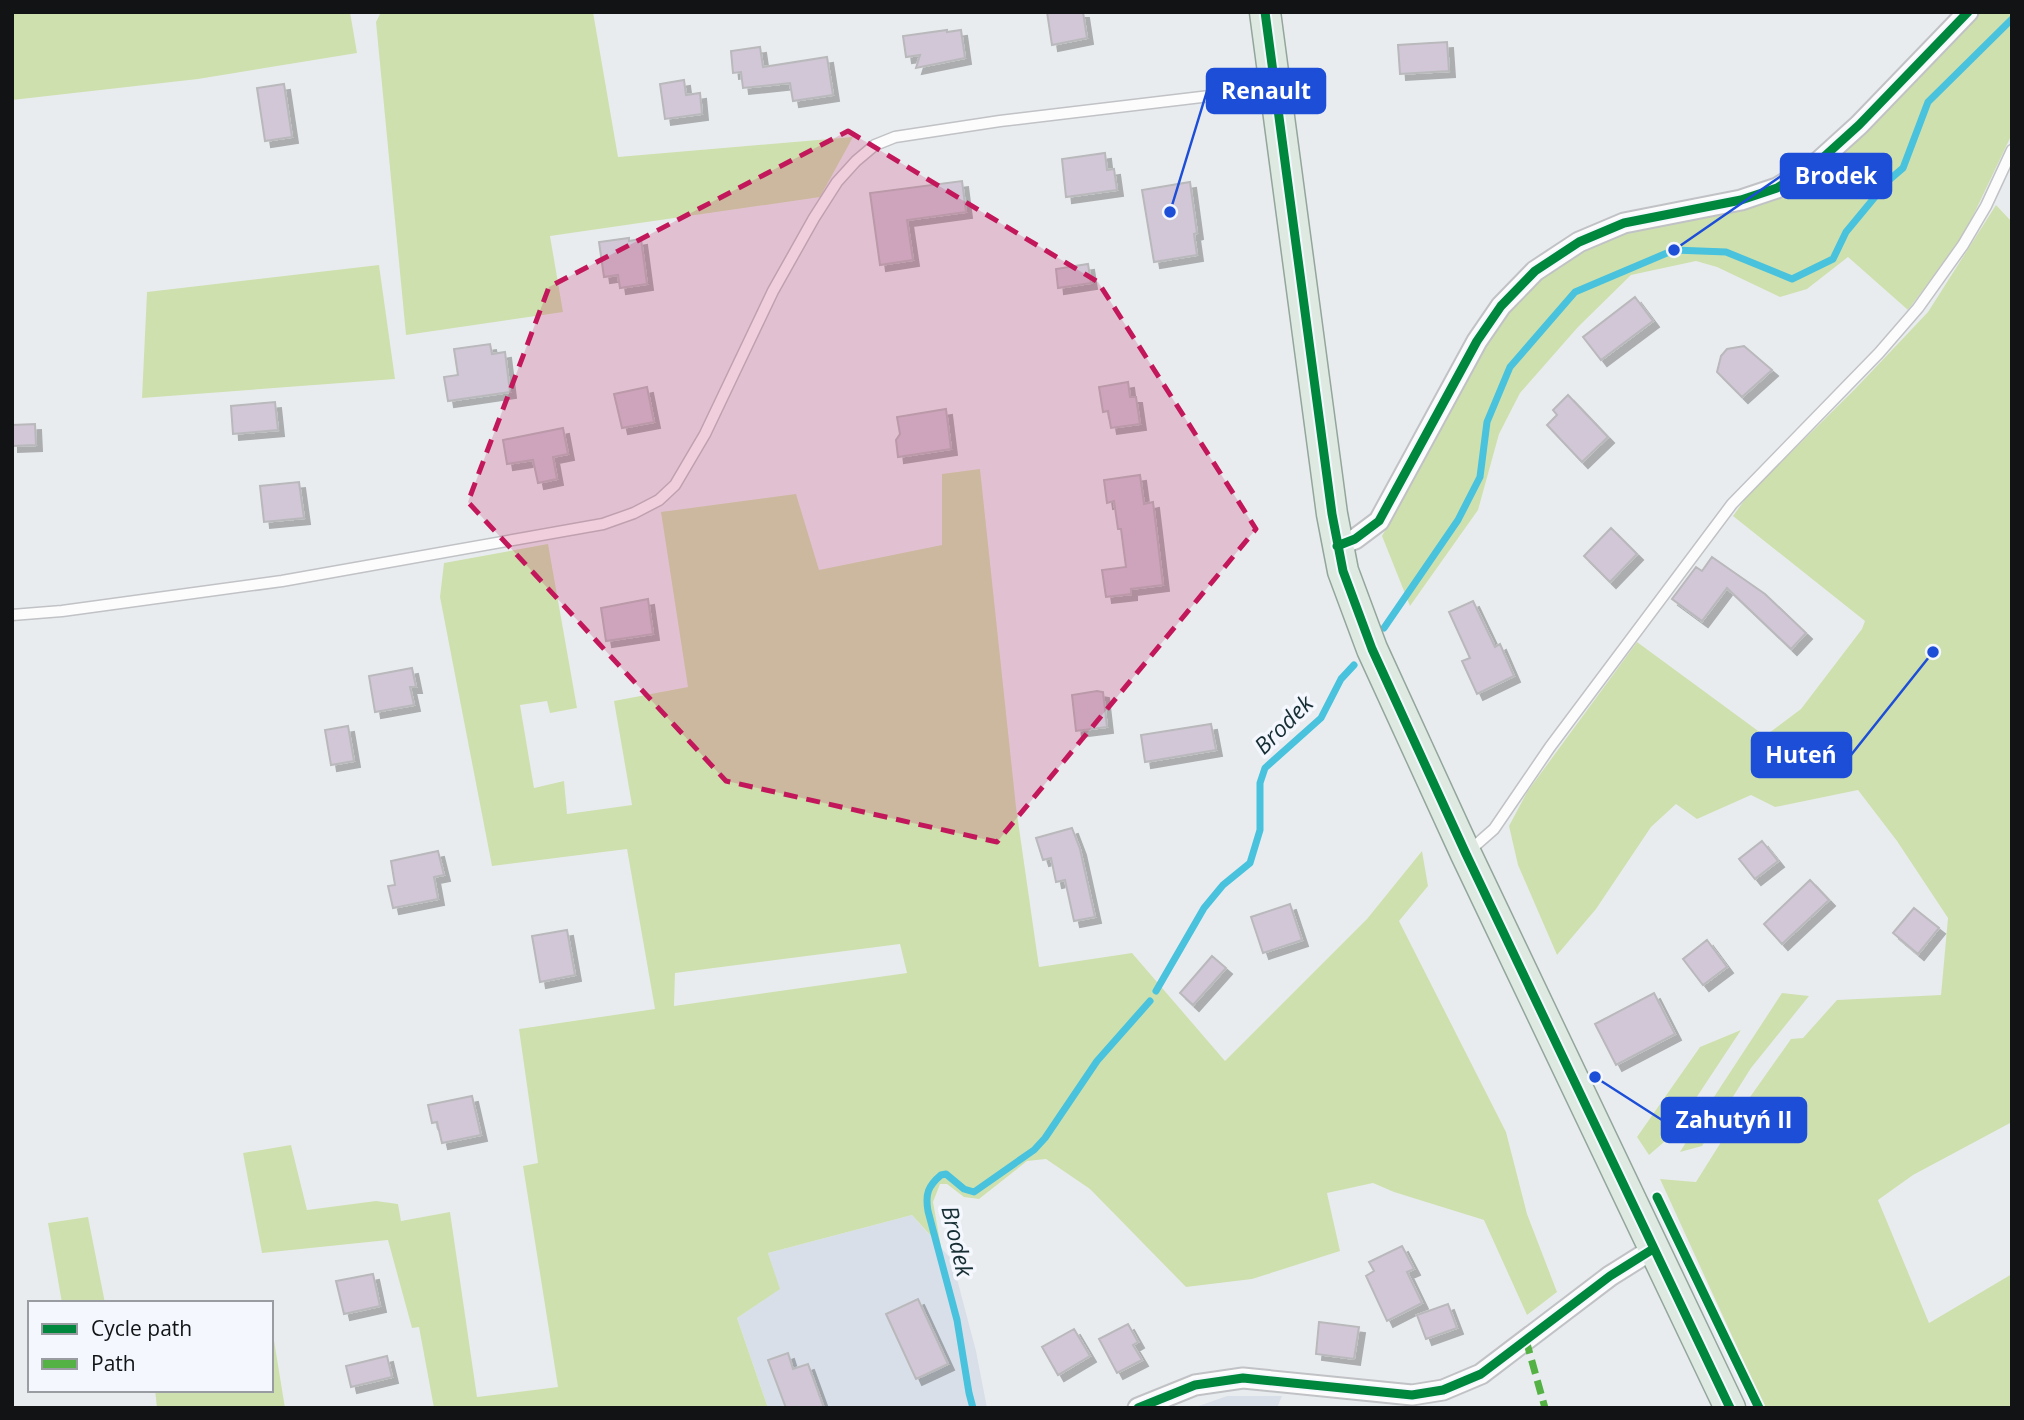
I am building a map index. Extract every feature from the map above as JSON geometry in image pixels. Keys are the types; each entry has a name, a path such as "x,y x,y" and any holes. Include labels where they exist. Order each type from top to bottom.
{"main road":[{"path":"1265,12 1337,545 1349,593 1465,854 1730,1408"}],"street":[{"path":"1337,545 1355,539 1378,521 1477,341 1501,306 1535,271 1579,242 1624,223 1741,200 1777,188 1816,164 1859,125 1968,12"},
{"path":"1138,1408 1195,1385 1243,1378 1412,1395 1443,1390 1481,1374 1610,1276 1653,1249"}],"lane":[{"path":"12,615 62,611 282,581 603,524 634,513 659,500 675,485 705,434 773,291 814,218 837,182 875,145 895,137 923,132 1235,93 1275,84"},
{"path":"1465,854 1494,829 1550,747 1732,504 1879,353 1918,308 1963,245 1986,206 2012,150"}],"highlighted area":[{"path":"848,131 1098,282 1256,529 997,842 726,781 468,502 549,287"}],"shaded area":[{"path":"912,1215 952,1260 976,1351 987,1408 768,1408 737,1318 779,1289 768,1253"},
{"path":"1227,1396 1282,1396 1277,1408 1193,1408"}],"green space":[{"path":"12,12 350,12 357,53 198,79 12,100"},
{"path":"381,12 593,12 618,157 853,137 820,197 550,236 563,312 406,335 376,22"},
{"path":"1977,12 2012,12 2012,134 1963,237 1908,310 1848,257 1807,289 1780,297 1717,267 1696,261 1631,275 1578,327 1520,393 1499,434 1478,510 1410,606 1382,536 1429,452 1462,381 1497,321 1529,285 1576,252 1624,231 1738,211 1786,192"},
{"path":"1996,205 2012,222 2012,1122 1913,1175 1878,1200 1929,1323 2012,1274 2012,1408 1765,1408 1660,1179 1696,1182 1743,1107 1791,1039 1803,1038 1837,1000 1941,995 1948,918 1897,841 1858,790 1775,807 1751,795 1697,819 1676,804 1651,827 1596,909 1557,955 1518,865 1509,826 1527,792 1637,642 1765,736 1801,709 1862,629 1865,621 1733,516 1748,495 1928,312"},
{"path":"379,265 395,379 142,398 147,292"},
{"path":"980,469 1016,807 1039,967 1132,953 1225,1061 1367,919 1422,851 1428,886 1399,921 1506,1132 1527,1214 1557,1292 1527,1315 1484,1220 1373,1183 1327,1193 1340,1251 1252,1279 1186,1287 1090,1189 1046,1159 1027,1161 979,1199 964,1197 947,1184 940,1184 933,1202 941,1247 912,1215 768,1253 780,1289 737,1318 768,1408 434,1408 419,1327 412,1328 388,1240 262,1253 243,1153 291,1145 307,1210 376,1201 398,1204 401,1221 450,1212 477,1397 558,1387 523,1166 538,1163 519,1029 655,1009 627,849 492,866 440,597 444,563 548,544 577,708 550,713 547,701 520,705 534,788 564,781 567,814 632,805 614,701 688,687 661,512 796,494 819,570 942,545 942,474","holes":["900,944 907,973 674,1006 675,973"]},
{"path":"1782,993 1809,996 1751,1068 1702,1146 1680,1152 1712,1100"},
{"path":"1741,1030 1671,1136 1649,1155 1637,1137 1700,1047"},
{"path":"88,1217 105,1301 62,1301 48,1223"},
{"path":"273,1334 285,1408 157,1408 155,1392 273,1392"}],"building":[{"path":"1047,12 1083,12 1087,38 1052,45"},
{"path":"961,30 965,58 916,68 920,55 906,57 903,36"},
{"path":"1447,42 1449,71 1400,74 1398,45"},
{"path":"760,47 763,67 827,57 833,95 793,101 790,83 743,88 741,72 733,73 731,51"},
{"path":"684,80 686,95 700,93 702,114 665,119 660,84"},
{"path":"284,84 292,137 265,141 257,88"},
{"path":"1105,153 1107,170 1114,169 1117,190 1066,197 1062,159"},
{"path":"962,181 966,212 907,220 913,260 880,265 870,193"},
{"path":"1190,182 1197,255 1154,262 1142,190"},
{"path":"629,238 629,241 641,239 647,284 620,288 618,275 604,277 599,242"},
{"path":"1088,264 1091,283 1058,288 1056,269"},
{"path":"1635,297 1653,321 1601,360 1583,337"},
{"path":"490,344 492,354 505,352 510,392 448,401 444,377 458,375 454,349"},
{"path":"1744,346 1772,370 1742,397 1717,372 1721,356 1727,349"},
{"path":"1128,382 1130,397 1136,397 1140,424 1111,428 1108,411 1103,412 1099,387"},
{"path":"647,387 654,422 622,428 614,394"},
{"path":"1568,395 1608,437 1582,462 1547,425 1557,415 1553,410"},
{"path":"275,402 278,430 233,434 231,406"},
{"path":"946,409 951,449 898,457 896,440 900,434 897,417"},
{"path":"35,424 36,445 12,446 12,425"},
{"path":"563,428 568,454 553,457 557,479 538,483 533,460 507,464 503,440"},
{"path":"1140,475 1144,504 1153,502 1163,585 1131,589 1131,594 1106,597 1102,570 1126,567 1114,501 1107,503 1104,480"},
{"path":"299,482 304,518 264,522 260,486"},
{"path":"1611,528 1637,554 1610,582 1584,556"},
{"path":"1712,557 1765,594 1806,633 1791,649 1727,588 1702,621 1672,599 1696,567 1702,571"},
{"path":"648,599 653,634 606,641 601,608"},
{"path":"1473,601 1495,647 1500,644 1514,676 1477,694 1462,661 1470,658 1449,612"},
{"path":"412,668 416,687 410,687 414,705 375,712 369,676"},
{"path":"1103,692 1107,727 1076,731 1072,695"},
{"path":"1211,724 1216,750 1145,762 1141,735"},
{"path":"348,726 354,761 331,765 325,730"},
{"path":"1072,828 1080,849 1095,917 1074,921 1065,880 1056,882 1051,858 1043,860 1036,838"},
{"path":"1762,841 1778,861 1755,879 1739,859"},
{"path":"438,851 444,875 434,877 438,899 393,908 388,886 395,885 391,861"},
{"path":"1810,880 1829,900 1782,944 1764,924"},
{"path":"1290,904 1302,940 1263,953 1251,917"},
{"path":"1914,908 1939,928 1918,954 1893,933"},
{"path":"567,930 575,975 540,982 532,936"},
{"path":"1707,940 1727,967 1703,985 1683,959"},
{"path":"1212,956 1226,968 1193,1005 1180,993"},
{"path":"1654,993 1675,1034 1616,1065 1595,1024"},
{"path":"472,1096 481,1135 442,1143 437,1122 432,1123 428,1105"},
{"path":"1402,1246 1414,1269 1407,1272 1422,1303 1387,1321 1366,1276 1374,1271 1369,1262"},
{"path":"373,1274 380,1306 344,1314 336,1281"},
{"path":"918,1299 948,1364 916,1379 886,1314"},
{"path":"1448,1304 1457,1328 1426,1339 1417,1315"},
{"path":"1319,1322 1359,1327 1354,1359 1316,1354"},
{"path":"1128,1324 1138,1342 1133,1345 1142,1360 1117,1373 1099,1339"},
{"path":"1074,1329 1090,1356 1058,1375 1042,1347"},
{"path":"788,1353 793,1369 808,1364 824,1408 786,1408 768,1360"},
{"path":"387,1356 392,1377 351,1387 346,1366"}],"waterway":[{"name":"Brodek","path":"1384,628 1458,520 1480,477 1487,422 1510,367 1575,292 1674,250 1726,252 1792,279 1833,259 1846,232 1889,180 1903,168 1928,102 2012,19"},
{"name":"Brodek","path":"1156,991 1204,908 1223,885 1250,863 1260,830 1260,783 1265,768 1321,718 1341,679 1354,665"},
{"name":"Brodek","path":"973,1408 957,1320 928,1211 928,1191 941,1175 946,1174 964,1189 974,1192 1034,1150 1097,1061 1150,1001"}],"marked path":[{"path":"1526,1340 1545,1408"}],"cycle path":[{"path":"1265,12 1332,514 1343,571 1372,649 1466,854 1730,1408"},
{"path":"1337,546 1355,539 1379,521 1477,341 1501,306 1535,271 1579,242 1624,223 1741,200 1777,188 1816,164 1859,125 1968,12"},
{"path":"1657,1197 1759,1408"},
{"path":"1138,1408 1195,1385 1243,1378 1412,1395 1443,1390 1481,1374 1610,1276 1653,1249"}],"place":[{"name":"Renault","path":"1170,212"},
{"name":"Brodek","path":"1674,250"},
{"name":"Huteń","path":"1933,652"},
{"name":"Zahutyń II","path":"1595,1077"}]}
